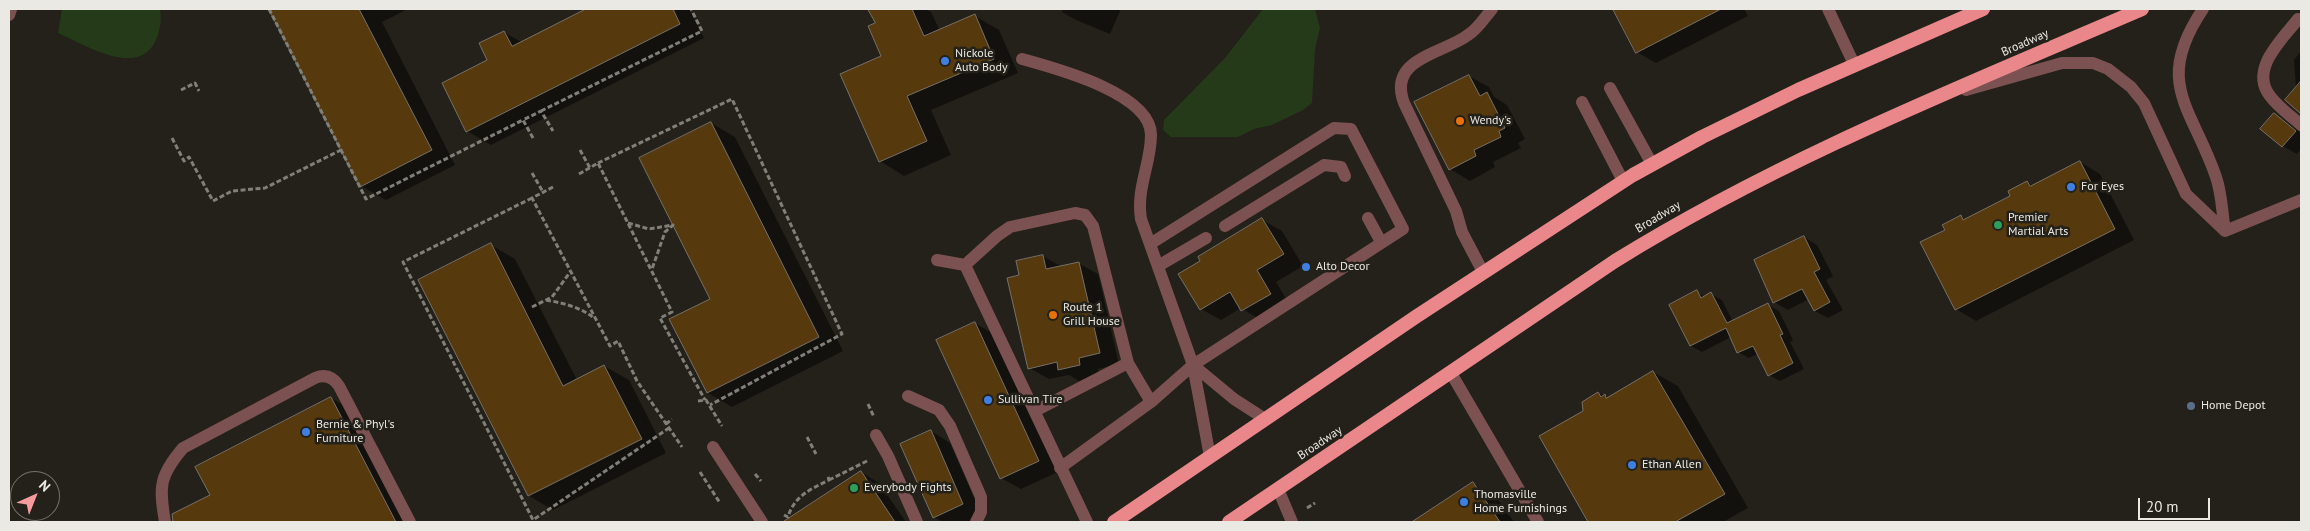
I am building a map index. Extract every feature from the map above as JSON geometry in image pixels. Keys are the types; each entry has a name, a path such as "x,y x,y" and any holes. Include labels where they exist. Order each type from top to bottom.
{"highway":[{"path":"1114,522 1483,272 1623,181 1747,114 1854,64 1983,9"},
{"name":"Broadway","path":"1229,522 1615,261 1674,224 1805,157 2142,9"}],"street":[{"path":"9,15 11,9"},
{"path":"1483,272 1462,232 1456,211 1404,103 1400,86 1406,71 1414,63 1469,35 1492,9"},
{"path":"1828,9 1854,64"},
{"path":"2203,9 2182,44 2178,76 2181,92 2216,178 2225,231"},
{"path":"2298,19 2267,60 2263,80 2270,97 2301,125"},
{"path":"1022,59 1064,70 1123,97 1145,116 1151,133 1138,202 1141,219 1193,365 1210,457"},
{"path":"1942,96 2062,63 2085,62 2108,69 2131,87 2144,103 2186,194 2225,231"},
{"path":"1610,88 1652,164"},
{"path":"1582,102 1623,181"},
{"path":"1060,468 1151,402 1193,365 1403,229 1352,129 1334,128 1150,244"},
{"path":"1224,226 1324,165 1341,168 1346,176"},
{"path":"2225,231 2301,200"},
{"path":"966,264 996,236 1010,227 1071,213 1085,215 1093,226 1128,363 1151,402"},
{"path":"1368,218 1381,242"},
{"path":"1158,266 1206,238"},
{"path":"937,260 966,264"},
{"path":"966,264 1060,468 1087,522"},
{"path":"1034,411 1128,363"},
{"path":"1193,365 1234,399 1265,420"},
{"path":"1451,373 1538,522"},
{"path":"165,522 162,506 163,479 165,471 183,448 315,378 324,376 333,379 339,386 410,522"},
{"path":"908,396 939,410 950,426 981,497 981,512 976,522"},
{"path":"876,435 891,462 916,522"},
{"path":"713,447 762,522"},
{"path":"1278,489 1292,522"}],"path":[{"path":"269,9 366,199 702,31 691,9"},
{"path":"181,90 195,83 199,91"},
{"path":"579,174 598,163 732,99 842,334 710,405"},
{"path":"542,111 553,131"},
{"path":"523,120 533,138"},
{"path":"172,138 184,161 189,157 213,201 232,191 265,188 341,150"},
{"path":"580,150 590,168"},
{"path":"598,163 672,312 660,318 704,400 710,405 722,426"},
{"path":"532,173 543,192"},
{"path":"553,187 402,262 533,520 668,426 672,419"},
{"path":"532,198 610,346 618,341 637,381 682,447"},
{"path":"628,223 649,229 673,225 665,232 651,271"},
{"path":"532,307 552,297 571,271"},
{"path":"546,300 587,312 596,319"},
{"path":"698,401 704,400"},
{"path":"868,404 876,420"},
{"path":"807,437 816,454"},
{"path":"788,522 786,516 791,506 803,494 828,478 874,457"},
{"path":"700,472 720,503"}],"green space":[{"path":"62,9 160,9 160,26 155,42 147,52 136,57 123,58 95,50 58,33"},
{"path":"1263,9 1315,9 1320,28 1315,49 1312,103 1303,110 1272,125 1254,129 1238,137 1171,137 1163,130 1164,120 1225,58"}],"building":[{"path":"269,9 359,9 432,150 360,187"},
{"path":"586,9 673,9 680,24 466,132 442,83 487,60 479,43 504,31 512,46"},
{"path":"868,9 912,9 924,36 975,14 994,59 907,96 927,141 879,162 840,74 881,56 868,26 875,23"},
{"path":"1613,9 1721,9 1636,53"},
{"path":"1469,75 1480,96 1487,92 1505,128 1499,131 1501,137 1474,150 1476,156 1449,170 1414,102"},
{"path":"2301,81 2301,114 2285,100"},
{"path":"2274,113 2296,131 2282,147 2260,129"},
{"path":"711,122 819,337 707,393 669,319 710,299 639,158"},
{"path":"2080,161 2115,229 1955,310 1920,242 1945,230 1942,225 1961,215 1963,220 2010,196 2008,191 2027,181 2030,186"},
{"path":"1262,218 1284,254 1257,270 1271,294 1241,311 1230,292 1200,310 1178,274 1200,261 1198,257"},
{"path":"1804,236 1820,269 1814,272 1830,302 1814,311 1802,289 1773,303 1754,260"},
{"path":"491,243 563,386 604,365 642,439 528,496 418,280"},
{"name":"Route 1 Grill House","path":"1043,255 1046,269 1079,262 1100,353 1079,358 1080,365 1058,370 1057,362 1028,369 1007,278 1019,275 1016,261"},
{"path":"1697,290 1701,298 1711,292 1727,323 1768,303 1783,334 1780,335 1793,363 1768,376 1753,346 1737,353 1726,328 1690,346 1669,305"},
{"name":"Sullivan Tire","path":"975,322 1039,461 1000,479 936,340"},
{"name":"Ethan Allen","path":"1653,371 1725,494 1675,522 1588,522 1539,436 1583,411 1582,402 1598,392 1601,397 1605,394 1606,398"},
{"name":"Bernie & Phyl's Furniture","path":"331,397 396,522 173,522 172,514 210,495 195,467"},
{"path":"931,430 963,504 933,518 900,444"},
{"name":"Everybody Fights","path":"861,471 895,522 783,522"},
{"name":"Thomasville Home Furnishings","path":"1473,482 1500,522 1412,522"}],"place":[{"name":"Nickole Auto Body","path":"945,61"},
{"name":"Wendy's","path":"1460,121"},
{"name":"For Eyes","path":"2071,187"},
{"name":"Premier Martial Arts","path":"1998,225"},
{"name":"Alto Decor","path":"1306,267"},
{"name":"Route 1 Grill House","path":"1053,315"},
{"name":"Sullivan Tire","path":"988,400"},
{"name":"Home Depot","path":"2191,406"},
{"name":"Bernie & Phyl's Furniture","path":"306,432"},
{"name":"Ethan Allen","path":"1632,465"},
{"name":"Everybody Fights","path":"854,488"},
{"name":"Thomasville Home Furnishings","path":"1464,502"}]}
